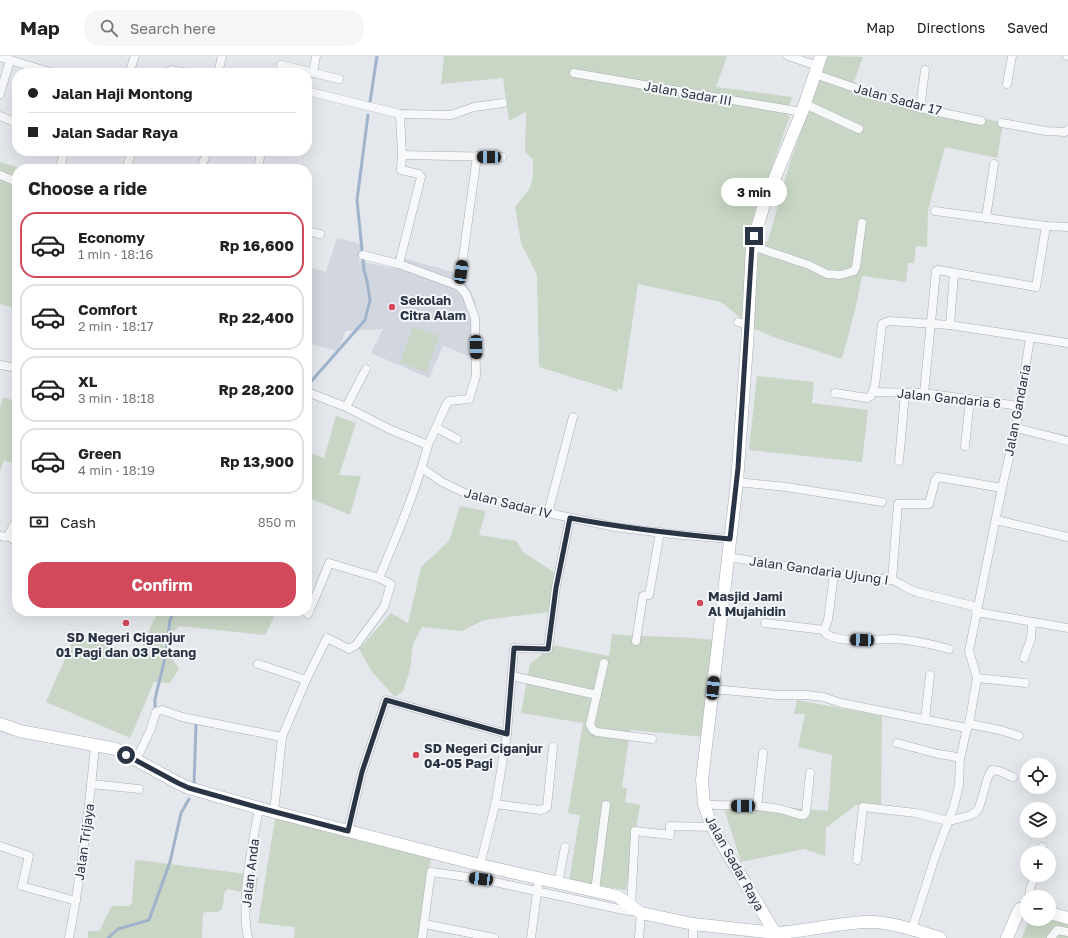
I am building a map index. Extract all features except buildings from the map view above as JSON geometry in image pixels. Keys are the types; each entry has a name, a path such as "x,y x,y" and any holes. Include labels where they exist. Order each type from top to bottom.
{"street":[{"path":"131,68 135,56"},
{"path":"219,68 222,56"},
{"path":"316,56 313,73 339,79"},
{"name":"Jalan Sadar 17","path":"788,56 818,65 878,96 920,108 981,121"},
{"path":"1007,84 1012,56"},
{"path":"0,94 4,58 37,68"},
{"path":"281,65 293,68"},
{"name":"Jalan Sadar Raya","path":"775,935 712,827 704,804 702,780 737,482 743,324 752,246 764,204 803,108 818,65"},
{"path":"920,108 925,70"},
{"name":"Jalan Sadar III","path":"574,73 803,108 858,129"},
{"path":"312,92 400,114 452,115 474,107 503,104"},
{"path":"399,264 421,177 419,174 401,170 402,155 400,114"},
{"path":"0,116 12,121"},
{"path":"1002,124 1046,131 1066,132 1068,130"},
{"path":"402,155 502,157"},
{"path":"459,286 477,156"},
{"path":"986,218 994,164"},
{"path":"0,175 12,180"},
{"path":"935,210 1046,226 1068,227"},
{"path":"752,246 809,265 827,274 840,275 854,271 856,267 862,223"},
{"path":"924,393 936,271 938,270 1036,287 1046,226"},
{"path":"312,232 320,234"},
{"path":"363,255 399,264 459,286 466,294 475,318 476,376 469,399 449,401 446,405 437,428 428,445 422,468 379,578"},
{"path":"950,325 954,273"},
{"path":"873,392 882,324 889,321 931,325 950,325 1068,343"},
{"name":"Jalan Gandaria","path":"977,678 969,651 1002,488 1016,428 1030,338"},
{"path":"0,365 12,367"},
{"path":"346,407 366,369"},
{"name":"Jalan Gandaria 6","path":"835,393 867,398 871,396 873,392 924,393 1020,406"},
{"path":"898,461 906,393"},
{"path":"312,394 346,407 428,445"},
{"path":"965,446 970,399"},
{"path":"548,513 574,418"},
{"path":"437,428 457,439"},
{"path":"1016,428 1068,441"},
{"name":"Jalan Sadar IV","path":"422,468 442,482 467,494 548,513 615,527 730,539"},
{"path":"892,580 898,504 929,504 935,481 938,477 1002,488"},
{"path":"737,482 786,487 882,502"},
{"path":"480,865 495,804 507,734 514,648 548,649 556,588 570,518"},
{"path":"996,520 1068,537"},
{"path":"4,536 12,526"},
{"path":"636,641 643,596 649,595 660,532"},
{"name":"Jalan Gandaria Ujung I","path":"728,557 834,574 892,580 916,592 977,609 1032,622 1068,628"},
{"path":"274,812 282,737 306,680 327,638 349,649 356,645 384,607 391,584 379,578 329,563 312,605"},
{"path":"824,630 828,620 834,574"},
{"path":"1024,658 1031,639 1032,622"},
{"path":"764,623 824,630 826,634 838,638 912,640 949,650"},
{"path":"604,663 590,725 593,730 597,732 652,739"},
{"path":"258,664 306,680"},
{"path":"925,720 930,675"},
{"path":"512,676 597,695"},
{"path":"912,930 954,806 958,789 960,759 977,678 1025,683"},
{"path":"713,688 777,695 806,695 823,697 841,703 925,720 1000,730 1019,736"},
{"path":"348,831 362,772 386,700 507,734"},
{"path":"136,760 150,732 156,712 162,710 182,718 282,737"},
{"path":"0,724 20,732 116,749 189,788 274,812 480,865 617,896 622,898 636,910"},
{"path":"897,742 960,759"},
{"name":"Jalan Trijaya","path":"69,938 76,901 92,784 95,746"},
{"path":"495,804 540,810 547,807 553,747"},
{"path":"757,806 763,753"},
{"path":"857,860 863,807 916,813 948,821 971,815 976,812 981,803 988,776 992,770 999,770 1013,778"},
{"path":"704,804 757,806 780,809 804,815 806,812 810,773"},
{"path":"92,784 139,789"},
{"path":"595,891 606,805"},
{"name":"Jalan Anda","path":"248,938 245,916 246,901 250,858 260,808"},
{"path":"639,938 636,910 635,831 670,835 670,826 712,827"},
{"path":"0,846 29,856 22,886 76,901"},
{"path":"558,883 564,847"},
{"path":"422,938 431,872 481,879 628,911 636,910 693,924 775,935 847,923 872,922 912,930 940,938"},
{"path":"531,938 539,878"},
{"path":"1007,938 1020,909"},
{"path":"1056,915 1068,918"},
{"path":"425,924 475,936 494,938"},
{"path":"693,924 693,938"},
{"path":"1051,938 1057,930 1068,932"}],"shaded area":[{"name":"Sekolah Citra Alam","path":"337,238 362,244 359,261 392,268 395,256 460,274 475,299 479,326 475,358 443,346 429,378 371,353 383,329 346,331 337,351 312,344 312,268 326,272"}],"green space":[{"path":"444,56 727,56 716,87 792,97 787,115 790,116 760,200 752,244 768,241 790,162 828,56 863,57 853,85 1003,123 997,158 945,147 928,210 927,247 916,246 914,263 908,263 906,282 862,276 842,359 773,337 753,328 721,302 638,284 622,390 618,388 617,392 539,367 537,275 521,243 515,207 530,188 533,175 533,160 525,152 526,112 509,121 503,78 441,84"},
{"path":"0,162 12,166 12,307 0,304"},
{"path":"413,327 439,336 426,372 400,363"},
{"path":"757,376 814,382 812,403 868,410 862,462 749,450"},
{"path":"3,397 12,400 12,463 4,460 0,471 0,407"},
{"path":"336,416 356,423 339,475 361,476 350,515 312,499 312,454 324,458"},
{"path":"460,506 486,511 479,535 516,541 524,553 554,572 550,612 484,620 462,631 422,627 413,644 410,670 403,691 395,697 372,672 359,649 391,613 408,623 421,567 449,541"},
{"path":"156,616 274,616 265,635 179,626 162,643 179,669 170,683 154,682 130,738 46,702 77,631 137,657"},
{"path":"612,634 716,640 705,737 630,730 622,787 627,788 625,802 640,805 626,890 569,881 580,815 568,813 583,723 521,713 530,664 553,645 609,656"},
{"path":"797,700 882,716 881,805 856,805 826,828 825,856 804,849 741,862 722,802 828,811 832,755 798,747 805,714 794,714"},
{"path":"276,813 431,859 419,938 294,938 295,927 258,923"},
{"path":"138,860 254,875 258,878 256,891 251,894 228,889 225,891 221,910 203,913 202,938 88,938 88,931 100,930 110,909 113,906 129,906 132,903 135,861"},
{"path":"1056,920 1068,922 1068,938 1022,938 1026,926 1056,926"}],"waterway":[{"path":"370,102 377,56"},
{"path":"312,380 365,320 370,300 364,270 357,200 368,115"},
{"path":"155,706 155,699 165,658 172,616"},
{"path":"194,785 196,723"},
{"path":"108,938 118,929 149,920 170,862 181,813 189,799"}],"place":[{"name":"Sekolah Citra Alam","path":"392,307"},
{"name":"Masjid Jami Al Mujahidin","path":"700,603"},
{"name":"SD Negeri Ciganjur 01 Pagi dan 03 Petang","path":"126,623"},
{"name":"SD Negeri Ciganjur 04-05 Pagi","path":"416,755"}],"route":[{"path":"126,755 189,788 348,831 362,772 386,700 507,734 510,714 514,648 548,649 561,558 570,518 615,527 730,539 737,482 747,345 752,246 754,236"}]}
